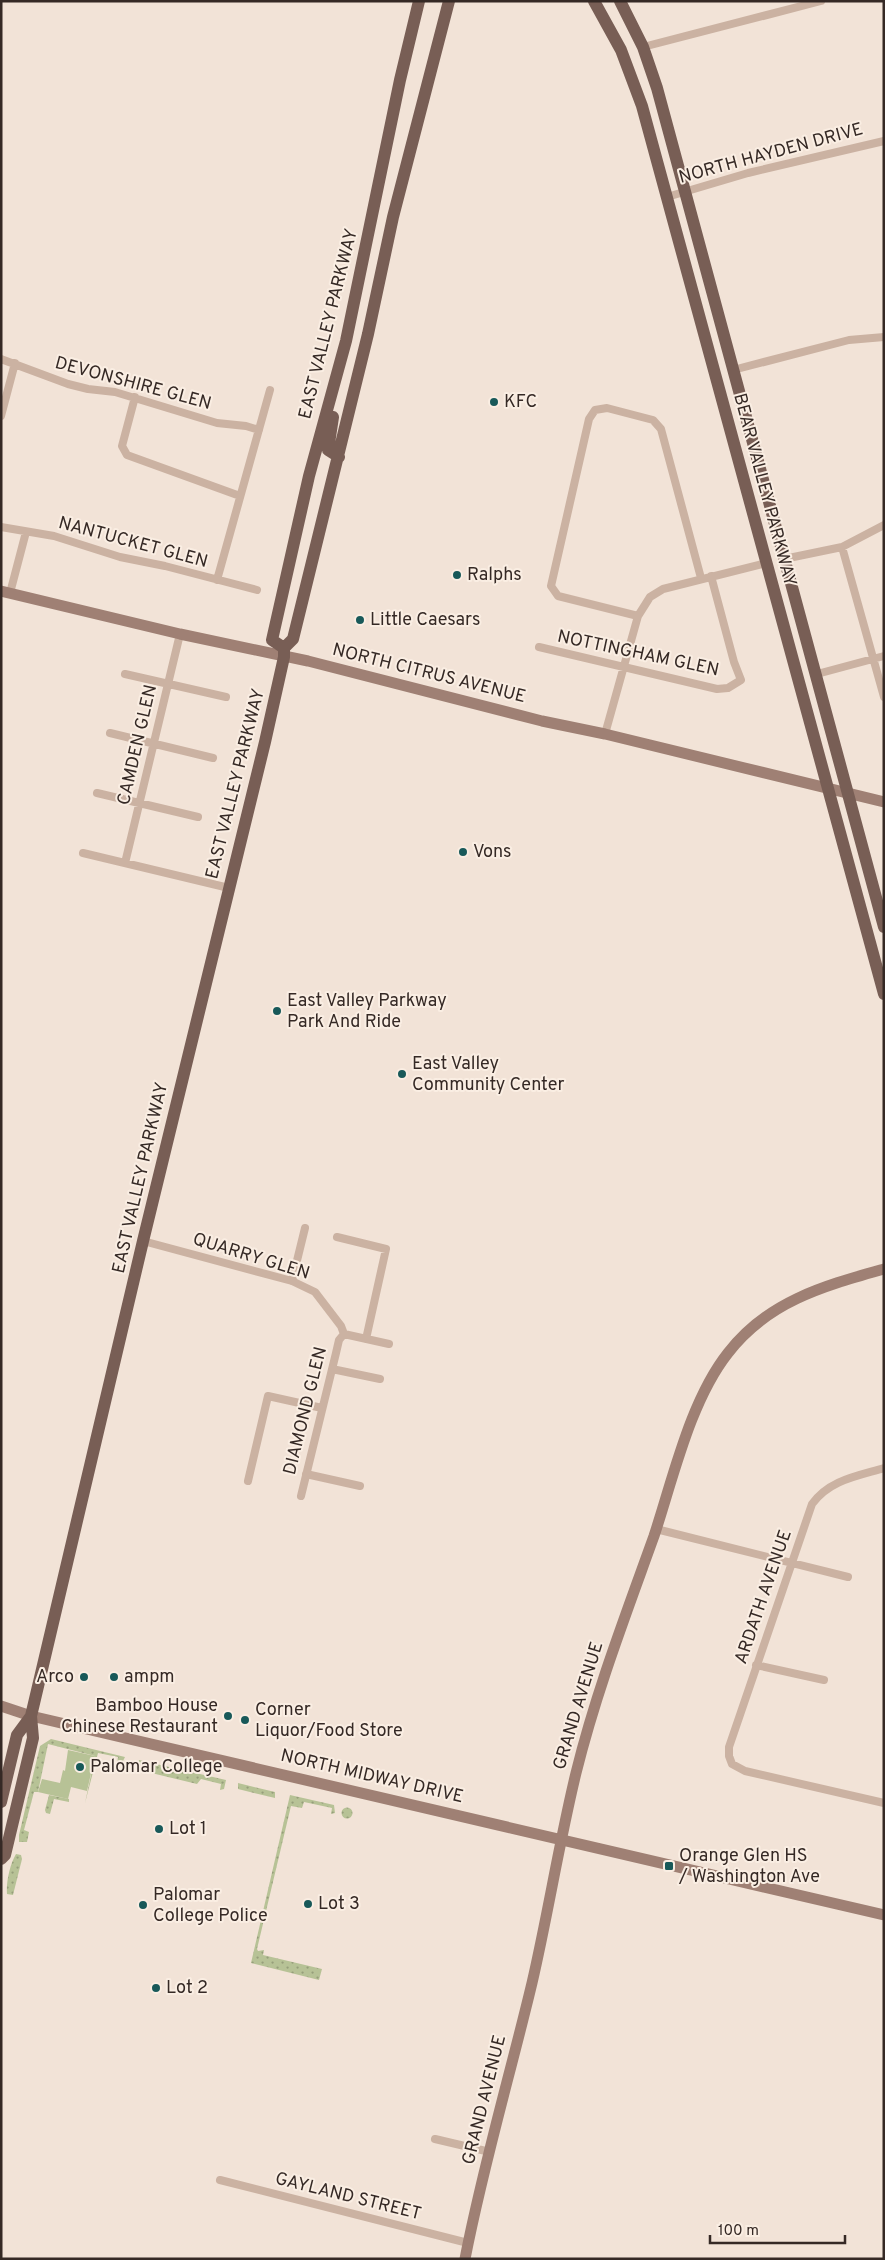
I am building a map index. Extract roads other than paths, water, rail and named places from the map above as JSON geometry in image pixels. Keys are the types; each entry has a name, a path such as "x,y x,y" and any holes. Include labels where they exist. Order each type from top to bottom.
{"main road":[{"name":"EAST VALLEY PARKWAY","path":"284,653 272,640 309,476 347,335 400,80 419,1"},
{"name":"EAST VALLEY PARKWAY","path":"1,1860 6,1855 33,1738 31,1716 284,653 293,639 339,457 393,217 449,1"},
{"name":"BEAR VALLEY PARKWAY","path":"594,1 621,50 636,86 884,994"},
{"name":"BEAR VALLEY PARKWAY","path":"620,1 642,47 657,88 884,927"},
{"path":"331,398 334,412 328,450 339,457"},
{"name":"EAST VALLEY PARKWAY","path":"1,1802 17,1735 31,1716"}],"street":[{"path":"642,47 821,1"},
{"name":"NORTH HAYDEN DRIVE","path":"667,197 748,173 884,141"},
{"path":"733,370 849,340 884,337"},
{"name":"DEVONSHIRE GLEN","path":"1,359 68,384 88,389 115,392 218,423 246,426 259,430"},
{"path":"1,416 14,363"},
{"path":"217,580 270,390"},
{"path":"135,397 122,446 127,455 240,496"},
{"path":"638,616 558,596 552,586 589,418 595,410 607,408 653,420 661,429 702,578"},
{"path":"784,559 842,547 883,525 884,516"},
{"name":"NANTUCKET GLEN","path":"1,527 54,536 120,557 165,566 257,590"},
{"path":"6,592 26,532"},
{"path":"842,547 872,660 884,697"},
{"path":"605,734 638,616 650,597 663,589 766,563"},
{"name":"NOTTINGHAM GLEN","path":"539,647 717,689 728,688 741,680 734,662 712,576"},
{"name":"NORTH CITRUS AVENUE","path":"6,592 180,634 284,653 308,661 542,721 605,734 884,802"},
{"name":"CAMDEN GLEN","path":"125,863 180,634"},
{"path":"817,674 884,656"},
{"path":"125,674 226,697"},
{"path":"110,734 213,758"},
{"path":"97,793 198,817"},
{"path":"83,853 229,888"},
{"path":"292,1281 306,1228"},
{"path":"337,1237 386,1250 366,1339"},
{"name":"QUARRY GLEN","path":"143,1241 292,1281 315,1292 342,1326 344,1334"},
{"name":"GRAND AVENUE","path":"465,2259 540,1946 560,1839 577,1770 605,1675 696,1413 717,1368 728,1352 757,1324 776,1309 806,1293 846,1278 884,1269"},
{"path":"344,1334 389,1344"},
{"name":"DIAMOND GLEN","path":"301,1496 339,1340 344,1334"},
{"path":"332,1369 380,1379"},
{"path":"248,1481 268,1396 322,1408"},
{"name":"ARDATH AVENUE","path":"884,1468 838,1482 820,1493 812,1504 729,1747 732,1764 745,1771 884,1802"},
{"path":"306,1474 360,1486"},
{"path":"656,1529 848,1577"},
{"path":"756,1665 824,1680"},
{"name":"NORTH MIDWAY DRIVE","path":"1,1706 31,1716 884,1915"},
{"path":"435,2139 490,2152"},
{"name":"GAYLAND STREET","path":"220,2180 468,2243"}],"place":[{"name":"KFC","path":"494,402"},
{"name":"Ralphs","path":"457,575"},
{"name":"Little Caesars","path":"360,620"},
{"name":"Vons","path":"463,852"},
{"name":"East Valley Parkway Park And Ride","path":"277,1011"},
{"name":"East Valley Community Center","path":"402,1074"},
{"name":"Arco","path":"84,1677"},
{"name":"ampm","path":"114,1677"},
{"name":"Bamboo House Chinese Restaurant","path":"228,1716"},
{"name":"Corner Liquor/Food Store","path":"245,1720"},
{"name":"Palomar College","path":"80,1767"},
{"name":"Lot 1","path":"159,1829"},
{"name":"Orange Glen HS / Washington Ave","path":"669,1866"},
{"name":"Lot 3","path":"308,1904"},
{"name":"Palomar College Police","path":"143,1905"},
{"name":"Lot 2","path":"156,1988"}]}
